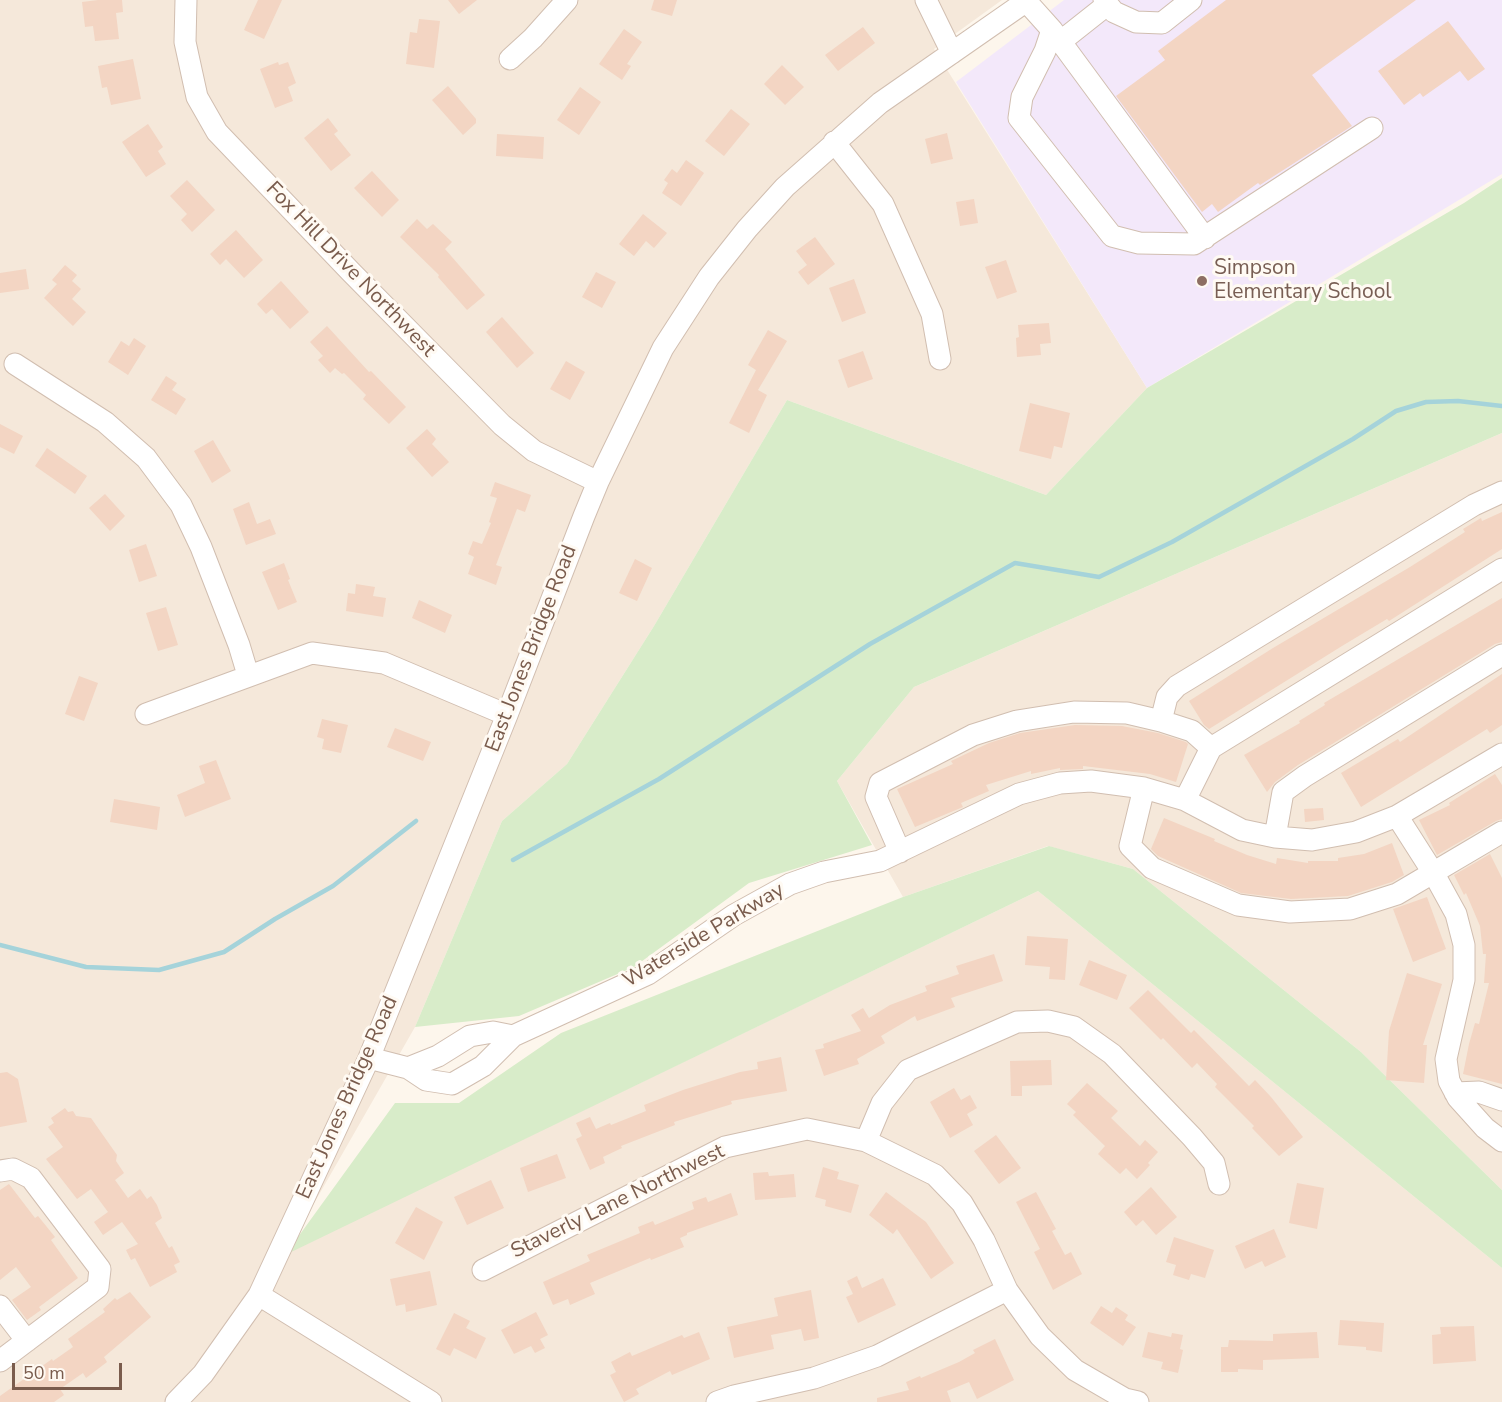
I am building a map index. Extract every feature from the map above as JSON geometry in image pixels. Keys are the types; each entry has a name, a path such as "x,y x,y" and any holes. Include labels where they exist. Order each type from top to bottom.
{"street":[{"name":"Fox Hill Drive Northwest","path":"186,0 185,42 197,97 217,132 502,426 534,451 598,482"},
{"path":"510,59 533,38 567,0"},
{"path":"926,0 952,53"},
{"path":"1191,0 1162,23 1136,22 1114,12 1106,2 1056,36 1045,51 1022,97 1019,118 1112,236 1139,243 1194,244 1372,128"},
{"name":"East Jones Bridge Road","path":"176,1402 203,1374 259,1295 369,1058 598,482 663,348 709,278 747,229 785,187 880,102 1027,1"},
{"path":"1027,1 1056,36 1205,238"},
{"path":"834,142 883,204 932,314 940,359"},
{"path":"15,364 105,422 146,458 181,505 201,546 239,645 248,675"},
{"path":"1161,721 1167,697 1178,686 1474,505 1502,492"},
{"path":"1185,800 1211,748 1502,569"},
{"path":"146,714 312,652 384,663 507,715"},
{"path":"1275,837 1283,792 1305,776 1502,655"},
{"path":"900,852 876,797 880,783 973,735 1017,721 1074,712 1127,713 1192,731 1211,748"},
{"name":"Waterside Parkway","path":"369,1058 408,1068 426,1080 452,1083 483,1066 513,1036 648,974 734,915 790,884 824,872 880,861 1019,794 1060,783 1091,781 1144,788 1185,800 1242,830 1275,837 1312,840 1356,832 1396,816 1502,754"},
{"path":"1144,788 1130,846 1152,868 1238,905 1290,912 1350,909 1397,894 1502,832"},
{"path":"1396,816 1434,874 1456,914 1464,945 1464,980 1446,1059 1449,1080 1455,1093 1485,1128 1502,1141"},
{"path":"866,1141 882,1102 908,1070 1017,1022 1048,1021 1074,1028 1112,1054 1214,1163 1219,1184"},
{"name":"Waterside Parkway","path":"408,1068 438,1056 470,1036 493,1032 513,1036"},
{"path":"470,1036 483,1066"},
{"path":"1455,1093 1479,1092 1502,1100"},
{"name":"Staverly Lane Northwest","path":"483,1269 725,1147 807,1129 866,1141 935,1175 962,1203 984,1240 1007,1290 1040,1336 1075,1370 1125,1399 1138,1402"},
{"path":"0,1171 13,1170 31,1178 100,1269 98,1287 0,1361"},
{"path":"717,1402 814,1378 877,1356 1007,1290"},
{"path":"259,1295 431,1402"},
{"path":"0,1306 27,1341"}],"shaded area":[{"path":"0,0 1002,0 934,49 1147,388 1046,495 787,400 654,626 567,764 502,821 415,1027 285,1254 1038,891 1502,1268 1502,1402 0,1402"},
{"name":"Simpson Elementary School","path":"1064,0 1502,0 1502,174 1147,388 956,82"},
{"path":"1502,433 1502,1190 1361,1052 1133,869 1048,846 903,897 837,781 914,687"}],"green space":[{"path":"1502,178 1502,433 914,687 837,781 872,845 749,883 634,967 519,1016 415,1027 502,821 567,764 654,626 787,400 1046,495 1147,388 1464,203"},
{"path":"1049,846 1133,869 1361,1052 1502,1190 1502,1268 1038,891 285,1255 395,1103 459,1103 561,1033 903,897"}],"building":[{"path":"122,0 123,12 116,13 119,39 95,41 93,26 85,27 82,2"},
{"path":"258,0 282,0 264,39 244,30"},
{"path":"448,0 477,0 459,14"},
{"path":"654,0 677,0 672,16 651,10"},
{"path":"1226,0 1416,0 1312,75 1352,126 1260,185 1258,183 1218,212 1212,204 1202,212 1116,96 1165,60 1158,51"},
{"path":"419,19 440,21 434,68 406,64 410,32 417,33"},
{"path":"1448,21 1485,69 1468,81 1460,71 1423,97 1420,93 1404,105 1378,71"},
{"path":"863,27 875,43 838,71 825,55"},
{"path":"624,29 642,42 627,64 631,66 622,80 599,64"},
{"path":"133,59 141,99 111,105 107,87 102,88 98,66"},
{"path":"278,62 279,65 288,62 296,83 288,87 293,101 275,108 260,69"},
{"path":"782,65 804,87 785,105 764,84"},
{"path":"448,86 476,119 476,123 463,135 432,100"},
{"path":"580,87 601,102 579,135 557,120"},
{"path":"731,109 750,124 724,156 705,141"},
{"path":"328,118 338,131 334,134 351,155 331,171 304,138"},
{"path":"148,124 163,147 158,151 166,164 146,177 122,142"},
{"path":"947,133 953,159 931,164 925,139"},
{"path":"497,134 544,137 543,159 496,156"},
{"path":"686,160 704,173 681,206 662,193 668,183 664,180 672,169 677,173"},
{"path":"372,171 399,200 382,217 354,188"},
{"path":"187,180 215,210 192,232 181,220 187,214 170,196"},
{"path":"974,199 978,223 960,226 956,202"},
{"path":"643,214 667,233 654,248 646,241 634,256 619,244"},
{"path":"417,219 427,229 433,224 452,242 445,249 485,295 467,310 438,277 439,275 400,237"},
{"path":"236,230 263,260 244,278 226,259 220,265 210,254"},
{"path":"815,237 835,264 808,285 798,272 807,265 796,251"},
{"path":"1006,260 1017,292 997,299 985,267"},
{"path":"65,265 77,275 72,281 81,289 72,299 86,312 73,326 44,298 57,284 52,280"},
{"path":"26,269 29,289 0,293 0,273"},
{"path":"596,272 616,282 602,308 582,297"},
{"path":"854,279 866,313 842,322 829,288"},
{"path":"281,281 309,312 290,329 272,309 266,314 257,304"},
{"path":"502,317 534,353 517,368 486,332"},
{"path":"1049,323 1051,343 1040,344 1041,355 1017,357 1018,325"},
{"path":"327,326 369,372 371,371 406,407 389,424 363,399 366,395 344,373 342,374 335,368 330,373 318,360 323,356 310,342"},
{"path":"768,330 787,341 758,390 767,395 749,433 729,423 756,370 748,365"},
{"path":"134,338 146,346 128,375 108,362 121,341 129,346"},
{"path":"863,351 873,379 848,388 838,360"},
{"path":"566,361 585,372 570,400 550,389"},
{"path":"166,376 177,383 172,390 186,399 176,415 151,400"},
{"path":"1030,403 1070,413 1062,448 1054,446 1051,459 1019,451"},
{"path":"0,424 23,436 14,454 0,447"},
{"path":"427,429 436,439 432,444 449,462 432,477 406,448"},
{"path":"213,440 231,471 212,483 194,451"},
{"path":"47,448 87,476 75,494 35,466"},
{"path":"495,482 531,495 525,512 517,509 496,565 502,567 496,585 468,574 474,557 468,554 473,541 482,544 491,523 489,522 497,498 490,496"},
{"path":"105,494 125,516 110,531 89,508"},
{"path":"249,502 257,524 270,519 276,534 246,545 233,509"},
{"path":"1502,512 1502,549 1389,621 1387,619 1342,646 1209,729 1204,725 1189,701 1410,567 1465,532 1463,529 1481,518 1482,521"},
{"path":"146,544 157,576 139,582 129,550"},
{"path":"635,559 652,568 637,601 619,593"},
{"path":"284,563 297,602 278,610 262,572"},
{"path":"356,584 375,587 373,596 386,598 383,617 346,611 348,593 355,594"},
{"path":"1502,598 1502,642 1495,644 1298,765 1275,782 1267,792 1244,755 1300,723 1299,721 1325,705 1324,703"},
{"path":"419,600 452,615 445,633 412,618"},
{"path":"166,607 178,645 158,651 146,613"},
{"path":"1502,674 1502,725 1490,733 1487,729 1361,807 1341,773 1398,739 1400,742"},
{"path":"79,676 98,683 84,721 65,714"},
{"path":"322,719 348,725 341,753 322,749 324,739 317,737"},
{"path":"1075,725 1122,726 1158,733 1186,742 1188,744 1176,782 1150,774 1083,766 1083,769 1060,770 1060,768 1031,774 1031,771 986,785 989,791 961,803 963,807 915,827 897,789 953,764 951,761 989,743 1020,733"},
{"path":"395,728 431,742 423,761 387,747"},
{"path":"216,760 231,799 185,817 177,795 205,783 199,766"},
{"path":"1495,774 1502,785 1502,819 1437,855 1419,820 1450,805 1449,803"},
{"path":"114,799 160,807 157,830 110,822"},
{"path":"1323,808 1324,820 1305,822 1304,809"},
{"path":"1164,818 1247,855 1276,864 1277,858 1308,863 1308,861 1338,861 1338,858 1364,854 1392,843 1404,875 1392,882 1348,896 1291,899 1241,893 1158,856 1151,849"},
{"path":"1490,854 1502,878 1502,1084 1463,1074 1475,1023 1479,1024 1489,983 1484,983 1486,954 1483,954 1480,926 1466,893 1464,895 1454,875"},
{"path":"1427,897 1446,949 1413,962 1393,909"},
{"path":"1027,936 1068,939 1065,980 1049,979 1050,967 1025,965"},
{"path":"994,954 1003,981 951,998 955,1007 917,1021 915,1016 881,1036 885,1043 857,1059 859,1064 824,1076 815,1050 824,1048 823,1044 861,1031 851,1015 863,1008 869,1018 890,1005 927,991 925,986 959,974 956,966"},
{"path":"1089,960 1127,975 1117,1000 1079,985"},
{"path":"1407,973 1442,984 1423,1045 1427,1045 1424,1083 1386,1080 1389,1031"},
{"path":"1148,990 1191,1033 1194,1030 1249,1086 1255,1080 1303,1137 1279,1156 1252,1128 1254,1126 1215,1087 1217,1084 1197,1063 1192,1068 1129,1008"},
{"path":"781,1057 787,1091 731,1101 732,1104 674,1122 675,1125 621,1146 622,1148 603,1157 605,1163 590,1170 576,1139 582,1136 576,1123 590,1117 596,1129 610,1123 611,1125 646,1111 644,1105 740,1072 758,1069 757,1062"},
{"path":"1051,1060 1052,1085 1022,1086 1022,1096 1011,1096 1010,1061"},
{"path":"7,1072 18,1079 27,1122 0,1127 0,1073"},
{"path":"1087,1083 1118,1111 1111,1118 1140,1146 1145,1140 1158,1152 1137,1179 1126,1168 1120,1174 1098,1154 1105,1146 1073,1115 1076,1112 1067,1104"},
{"path":"954,1088 961,1100 970,1095 977,1108 967,1114 973,1125 950,1138 930,1102"},
{"path":"65,1108 68,1112 73,1111 76,1116 91,1118 117,1155 116,1161 124,1173 115,1180 128,1198 140,1189 147,1199 151,1196 162,1218 155,1223 169,1248 172,1246 180,1262 174,1265 177,1272 150,1287 135,1258 131,1260 126,1250 138,1244 122,1222 103,1235 94,1222 108,1212 91,1189 77,1199 46,1159 63,1147 48,1127 54,1123 51,1118"},
{"path":"996,1135 1021,1168 999,1184 974,1151"},
{"path":"557,1154 566,1178 528,1192 520,1168"},
{"path":"823,1167 839,1172 837,1179 859,1185 851,1213 825,1206 826,1200 815,1197"},
{"path":"768,1172 769,1176 794,1174 796,1197 755,1200 753,1173"},
{"path":"491,1180 504,1208 467,1225 454,1197"},
{"path":"1297,1183 1324,1188 1317,1229 1289,1223"},
{"path":"9,1184 35,1218 38,1216 55,1237 51,1240 78,1278 39,1307 41,1310 27,1320 12,1300 31,1287 16,1267 0,1280 0,1190"},
{"path":"1151,1187 1177,1217 1156,1235 1143,1220 1136,1226 1124,1212"},
{"path":"886,1192 926,1222 954,1263 931,1279 897,1229 893,1234 869,1215"},
{"path":"1036,1192 1056,1229 1052,1231 1065,1255 1071,1252 1082,1274 1053,1290 1034,1252 1040,1249 1016,1202"},
{"path":"731,1193 738,1215 687,1233 680,1238 684,1247 651,1260 650,1258 590,1283 595,1294 570,1305 568,1299 553,1305 543,1282 590,1261 587,1255 640,1233 638,1227 653,1221 655,1225 694,1209 692,1202 706,1197 708,1202"},
{"path":"416,1207 443,1222 424,1260 395,1243"},
{"path":"1274,1229 1286,1257 1265,1267 1262,1261 1245,1269 1235,1246"},
{"path":"1174,1237 1214,1250 1205,1278 1191,1274 1189,1280 1173,1275 1176,1265 1166,1262"},
{"path":"430,1271 437,1305 406,1312 405,1304 396,1306 390,1279"},
{"path":"857,1276 862,1288 883,1278 896,1305 858,1323 846,1297 853,1294 847,1281"},
{"path":"811,1290 819,1338 804,1341 801,1329 771,1335 774,1349 734,1358 727,1327 778,1316 774,1298"},
{"path":"130,1292 151,1317 104,1357 107,1362 86,1378 83,1373 60,1389 64,1395 54,1402 0,1402 0,1396 73,1347 68,1339 105,1312 103,1309 115,1298 117,1300"},
{"path":"1101,1306 1112,1313 1116,1307 1128,1315 1125,1320 1136,1327 1123,1346 1090,1323"},
{"path":"536,1312 548,1335 540,1339 545,1348 535,1353 531,1346 514,1354 501,1330"},
{"path":"454,1313 470,1321 466,1328 486,1338 476,1359 454,1348 450,1356 436,1349"},
{"path":"1340,1320 1384,1323 1382,1352 1366,1350 1366,1347 1338,1345"},
{"path":"1474,1326 1476,1361 1433,1364 1432,1335 1441,1334 1440,1327"},
{"path":"699,1332 710,1359 672,1375 670,1371 636,1389 639,1394 624,1402 610,1375 616,1372 611,1362 630,1352 632,1356 682,1335 684,1338"},
{"path":"1148,1332 1171,1337 1172,1333 1183,1335 1180,1349 1183,1350 1178,1373 1161,1369 1163,1362 1142,1357"},
{"path":"1317,1332 1319,1358 1263,1360 1263,1370 1238,1369 1238,1372 1221,1372 1221,1347 1228,1347 1229,1340 1273,1341 1273,1334"},
{"path":"995,1339 1014,1380 977,1399 969,1382 947,1391 951,1402 877,1402 877,1398 909,1390 906,1382 959,1362 975,1353 973,1350"}],"waterway":[{"path":"513,860 659,779 870,644 1015,563 1099,577 1172,542 1353,439 1396,411 1426,402 1458,401 1502,406"},
{"path":"0,945 86,967 159,970 224,952 275,919 333,886 416,821"}],"place":[{"name":"Simpson Elementary School","path":"1202,281"}]}
